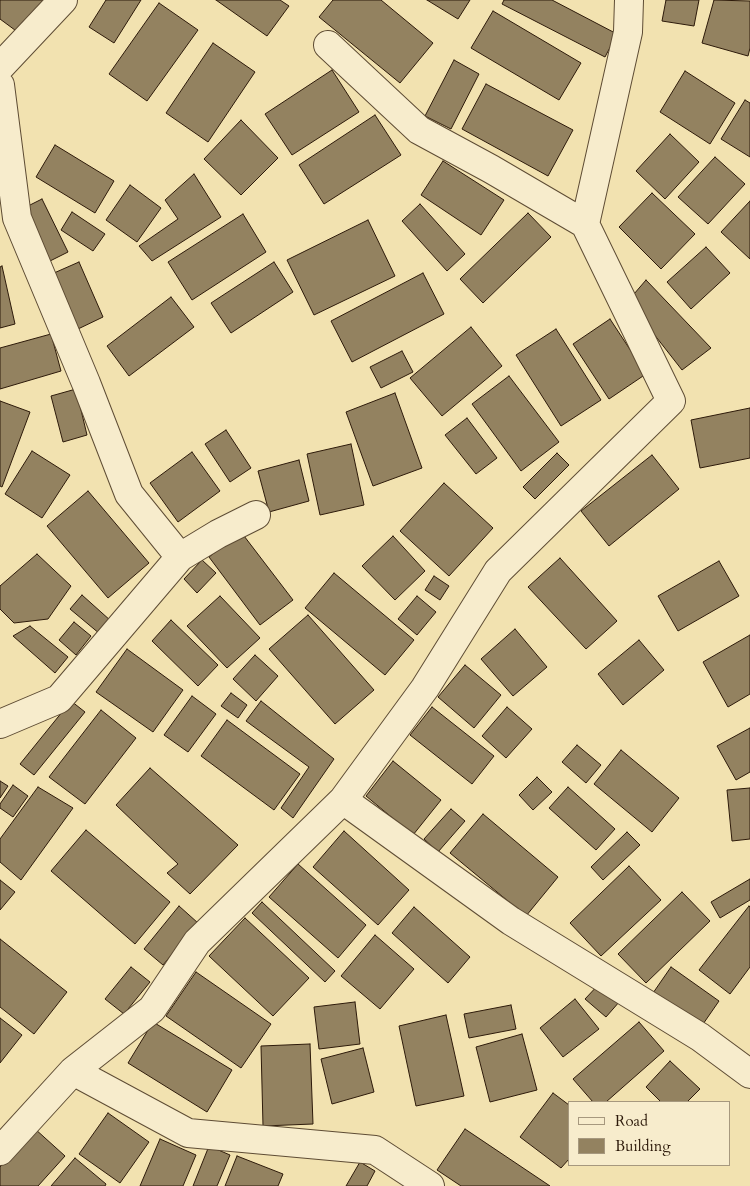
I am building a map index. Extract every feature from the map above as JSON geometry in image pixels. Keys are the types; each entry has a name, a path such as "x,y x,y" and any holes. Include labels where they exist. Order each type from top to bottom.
{"street":[{"path":"0,67 63,0"},
{"path":"585,224 628,32 629,0"},
{"path":"0,1152 73,1071 152,1009 197,942 344,800 425,688 498,571 671,401 585,224 490,168 420,130 328,45"},
{"path":"0,85 17,218 86,383 129,494 180,557"},
{"path":"0,724 59,699 180,557 218,534 256,515"},
{"path":"344,800 511,921 700,1037 750,1074"},
{"path":"73,1071 188,1133 374,1150 430,1186"}],"building":[{"path":"0,0 49,0 23,36 0,19"},
{"path":"106,0 141,0 114,43 89,27"},
{"path":"216,0 280,0 289,6 267,36"},
{"path":"333,0 381,0 433,43 400,83 319,17"},
{"path":"427,0 470,0 458,19"},
{"path":"504,0 552,0 617,34 605,57 502,4"},
{"path":"666,0 699,0 694,26 662,21"},
{"path":"714,0 750,1 750,48 748,56 702,43"},
{"path":"159,3 198,30 147,101 109,74"},
{"path":"493,11 581,63 559,100 471,48"},
{"path":"213,43 255,72 208,142 166,113"},
{"path":"454,60 479,74 451,129 425,116"},
{"path":"332,70 359,112 292,155 265,114"},
{"path":"685,71 735,103 710,144 660,112"},
{"path":"486,84 573,130 548,176 462,129"},
{"path":"745,100 750,103 750,157 721,139"},
{"path":"375,115 401,155 324,204 299,165"},
{"path":"241,120 278,158 241,195 204,159"},
{"path":"670,134 699,162 665,199 636,171"},
{"path":"55,145 114,181 95,213 36,177"},
{"path":"715,157 745,184 708,224 678,197"},
{"path":"443,161 504,200 481,235 421,195"},
{"path":"194,174 221,217 152,261 139,246 178,219 165,200"},
{"path":"130,185 161,208 137,242 106,220"},
{"path":"652,193 695,234 661,269 619,227"},
{"path":"42,199 68,252 48,262 22,209"},
{"path":"750,201 750,259 721,232"},
{"path":"420,204 465,254 447,271 402,221"},
{"path":"72,212 105,234 93,251 61,230"},
{"path":"528,213 551,237 483,303 460,279"},
{"path":"243,214 266,252 192,300 168,262"},
{"path":"368,220 395,276 314,315 287,260"},
{"path":"706,247 730,273 691,309 667,282"},
{"path":"79,262 103,317 78,329 54,273"},
{"path":"274,262 293,292 231,333 211,303"},
{"path":"2,266 15,324 0,328 0,267"},
{"path":"423,273 444,314 352,362 331,321"},
{"path":"646,280 711,348 682,370 628,301"},
{"path":"171,297 194,327 129,376 107,346"},
{"path":"610,319 646,374 609,399 573,344"},
{"path":"471,327 502,366 442,416 410,378"},
{"path":"556,329 601,400 561,426 516,355"},
{"path":"51,334 61,371 0,389 0,348"},
{"path":"402,351 413,372 381,388 370,367"},
{"path":"509,376 559,442 521,471 472,404"},
{"path":"76,389 87,435 63,442 51,396"},
{"path":"395,393 422,468 373,486 346,412"},
{"path":"0,401 30,412 2,487 0,486"},
{"path":"750,408 750,458 700,468 691,420"},
{"path":"467,418 497,458 476,474 445,435"},
{"path":"226,430 251,468 230,482 205,444"},
{"path":"351,444 364,505 320,515 307,454"},
{"path":"32,451 70,475 42,518 5,494"},
{"path":"192,452 220,491 178,522 150,483"},
{"path":"557,453 569,465 535,499 523,487"},
{"path":"652,455 679,489 609,546 581,511"},
{"path":"299,460 309,501 269,512 258,471"},
{"path":"444,483 493,528 449,576 400,531"},
{"path":"88,491 149,563 108,598 47,526"},
{"path":"241,532 293,600 260,625 209,557"},
{"path":"393,536 425,571 395,600 362,566"},
{"path":"37,554 71,586 48,619 14,623 0,609 0,586"},
{"path":"560,558 617,621 586,649 528,587"},
{"path":"202,560 216,573 197,593 184,579"},
{"path":"719,561 739,596 678,631 658,596"},
{"path":"334,573 414,640 385,675 305,608"},
{"path":"434,576 449,586 440,600 425,590"},
{"path":"82,595 111,621 100,634 70,609"},
{"path":"220,596 260,638 227,668 187,626"},
{"path":"417,596 436,612 417,635 398,619"},
{"path":"308,615 374,690 335,724 269,649"},
{"path":"171,620 218,665 198,686 152,641"},
{"path":"74,622 91,636 76,655 59,640"},
{"path":"30,626 68,657 55,673 13,636"},
{"path":"515,629 547,667 513,696 481,659"},
{"path":"750,635 750,694 728,707 703,662"},
{"path":"639,640 664,670 623,705 598,674"},
{"path":"127,649 183,690 153,732 96,692"},
{"path":"255,655 278,676 256,701 233,679"},
{"path":"465,665 501,695 474,728 438,697"},
{"path":"231,693 247,705 238,718 221,706"},
{"path":"192,696 216,714 188,752 164,735"},
{"path":"71,701 85,712 34,775 20,764"},
{"path":"261,701 334,759 293,818 281,808 309,767 246,721"},
{"path":"432,707 494,756 472,784 410,735"},
{"path":"507,707 532,729 506,758 482,736"},
{"path":"101,710 136,738 85,804 49,777"},
{"path":"227,720 300,774 274,810 201,756"},
{"path":"750,728 750,772 736,780 717,746"},
{"path":"577,745 601,765 586,783 562,762"},
{"path":"621,750 679,798 652,832 594,784"},
{"path":"393,761 441,800 413,835 366,796"},
{"path":"150,768 238,845 190,894 167,873 178,864 116,805"},
{"path":"537,777 552,792 533,810 519,795"},
{"path":"0,781 8,786 0,798"},
{"path":"13,785 28,796 13,817 0,808 0,804"},
{"path":"38,787 73,808 21,880 0,862 0,839"},
{"path":"568,787 615,829 596,850 549,808"},
{"path":"750,788 750,839 732,841 727,790"},
{"path":"451,809 465,821 438,852 424,839"},
{"path":"483,814 558,877 526,916 450,853"},
{"path":"86,830 170,902 135,944 51,871"},
{"path":"344,831 409,890 378,925 313,867"},
{"path":"627,832 640,845 603,880 591,867"},
{"path":"298,864 366,925 338,958 269,897"},
{"path":"629,866 661,900 601,956 570,923"},
{"path":"750,879 750,900 720,918 711,902"},
{"path":"0,880 15,892 0,910"},
{"path":"682,892 710,921 646,983 618,954"},
{"path":"262,902 335,971 325,982 252,913"},
{"path":"179,906 198,923 163,965 144,949"},
{"path":"749,906 750,967 730,994 699,970"},
{"path":"414,907 470,957 448,983 392,933"},
{"path":"245,918 309,978 273,1016 209,956"},
{"path":"375,935 414,969 380,1009 341,976"},
{"path":"0,939 67,992 34,1034 0,1007"},
{"path":"131,967 150,982 124,1014 105,999"},
{"path":"671,967 719,1001 701,1027 653,993"},
{"path":"196,972 271,1024 241,1068 166,1016"},
{"path":"601,982 620,1001 606,1017 585,999"},
{"path":"575,999 599,1029 563,1057 540,1028"},
{"path":"355,1002 360,1044 319,1049 314,1007"},
{"path":"511,1005 516,1029 469,1038 464,1014"},
{"path":"446,1015 464,1096 416,1106 399,1026"},
{"path":"0,1018 22,1035 0,1063"},
{"path":"153,1022 232,1070 207,1112 128,1063"},
{"path":"639,1022 664,1051 607,1101 592,1101 573,1079"},
{"path":"522,1034 537,1090 490,1102 476,1047"},
{"path":"310,1044 313,1124 263,1126 261,1046"},
{"path":"363,1048 374,1092 332,1104 321,1059"},
{"path":"670,1061 700,1089 688,1101 660,1101 646,1087"},
{"path":"553,1093 568,1104 568,1160 561,1168 520,1137"},
{"path":"108,1113 149,1142 120,1183 79,1154"},
{"path":"34,1128 65,1156 38,1186 0,1186 0,1167"},
{"path":"465,1129 550,1186 461,1186 437,1170"},
{"path":"160,1139 196,1155 183,1186 140,1186"},
{"path":"209,1146 230,1155 217,1186 193,1186"},
{"path":"237,1156 283,1174 278,1186 225,1186"},
{"path":"75,1158 106,1184 105,1186 51,1186"},
{"path":"360,1162 375,1171 367,1186 346,1186"}]}
